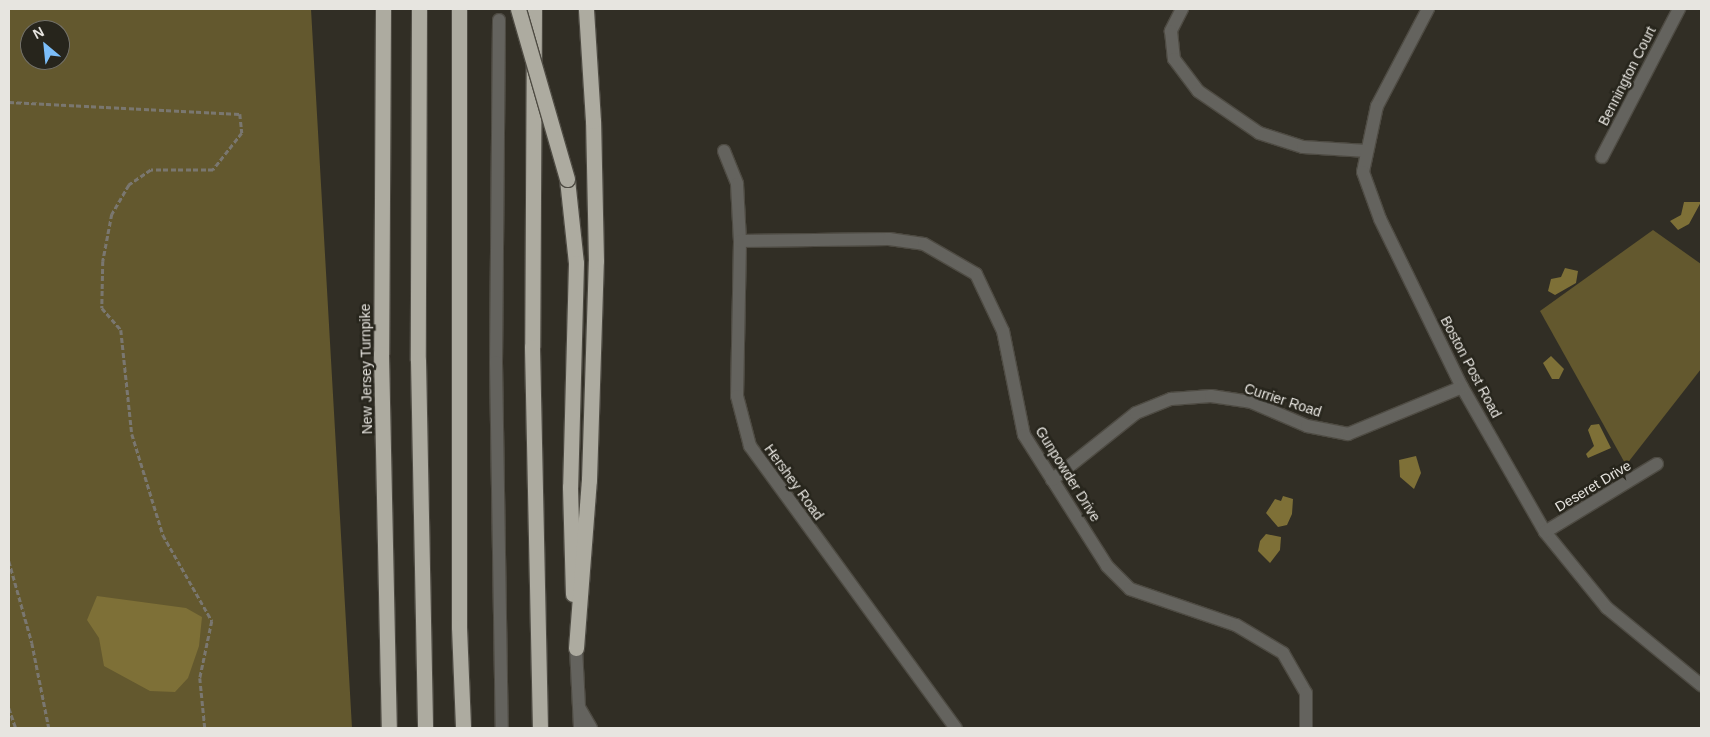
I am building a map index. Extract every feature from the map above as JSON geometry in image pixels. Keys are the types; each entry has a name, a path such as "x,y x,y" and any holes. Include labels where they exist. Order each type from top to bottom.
{"highway":[{"name":"New Jersey Turnpike","path":"384,9 381,354 389,728"},
{"path":"420,9 418,360 425,728"},
{"path":"459,9 459,617 463,728"},
{"path":"518,9 566,179 576,263 570,487 576,648"},
{"path":"534,9 532,347 540,728"},
{"path":"576,648 589,480 596,261 594,121 586,9"}],"street":[{"path":"1182,9 1171,30 1174,58 1198,91 1259,133 1302,148 1368,151"},
{"name":"Boston Post Road","path":"1428,9 1377,106 1363,172 1380,219 1462,387 1545,532 1607,608 1701,685"},
{"name":"Bennington Court","path":"1602,157 1679,9"},
{"path":"499,20 496,362 502,728"},
{"name":"Hershey Road","path":"724,151 737,184 740,241 737,396 750,446 956,728"},
{"name":"Gunpowder Drive","path":"740,241 889,239 924,244 976,274 1003,331 1024,435 1108,566 1130,589 1236,625 1283,653 1306,693 1306,728"},
{"name":"Currier Road","path":"1052,480 1136,412 1171,399 1211,396 1251,402 1307,426 1348,434 1462,387"},
{"name":"Deseret Drive","path":"1545,532 1657,464"},
{"path":"576,648 580,728"},
{"path":"578,707 591,728"}],"path":[{"path":"9,102 240,114 242,133 213,170 151,170 129,185 112,214 103,261 102,308 121,330 132,434 154,507 163,535 212,622 200,678 205,728"},
{"path":"9,561 32,643 49,728"},
{"path":"9,708 16,728"}],"shaded area":[{"path":"9,9 311,9 352,728 9,728"},
{"path":"1684,202 1701,202 1689,224 1678,230 1670,221 1681,215"},
{"path":"1653,230 1701,264 1701,369 1626,465 1540,311"},
{"path":"1565,268 1578,271 1576,283 1555,295 1548,291 1551,279 1561,277"},
{"path":"1551,356 1564,369 1559,379 1552,379 1543,363"},
{"path":"1599,424 1611,448 1588,458 1586,454 1594,446 1588,430 1591,425"},
{"path":"1416,456 1421,473 1414,489 1400,477 1399,460"},
{"path":"1283,496 1293,499 1292,514 1287,525 1278,527 1266,513 1275,499 1281,501"},
{"path":"1266,534 1281,537 1280,550 1270,563 1258,551 1260,541"},
{"path":"97,596 186,608 202,617 199,646 188,678 175,692 150,691 104,666 99,638 87,620"}]}
